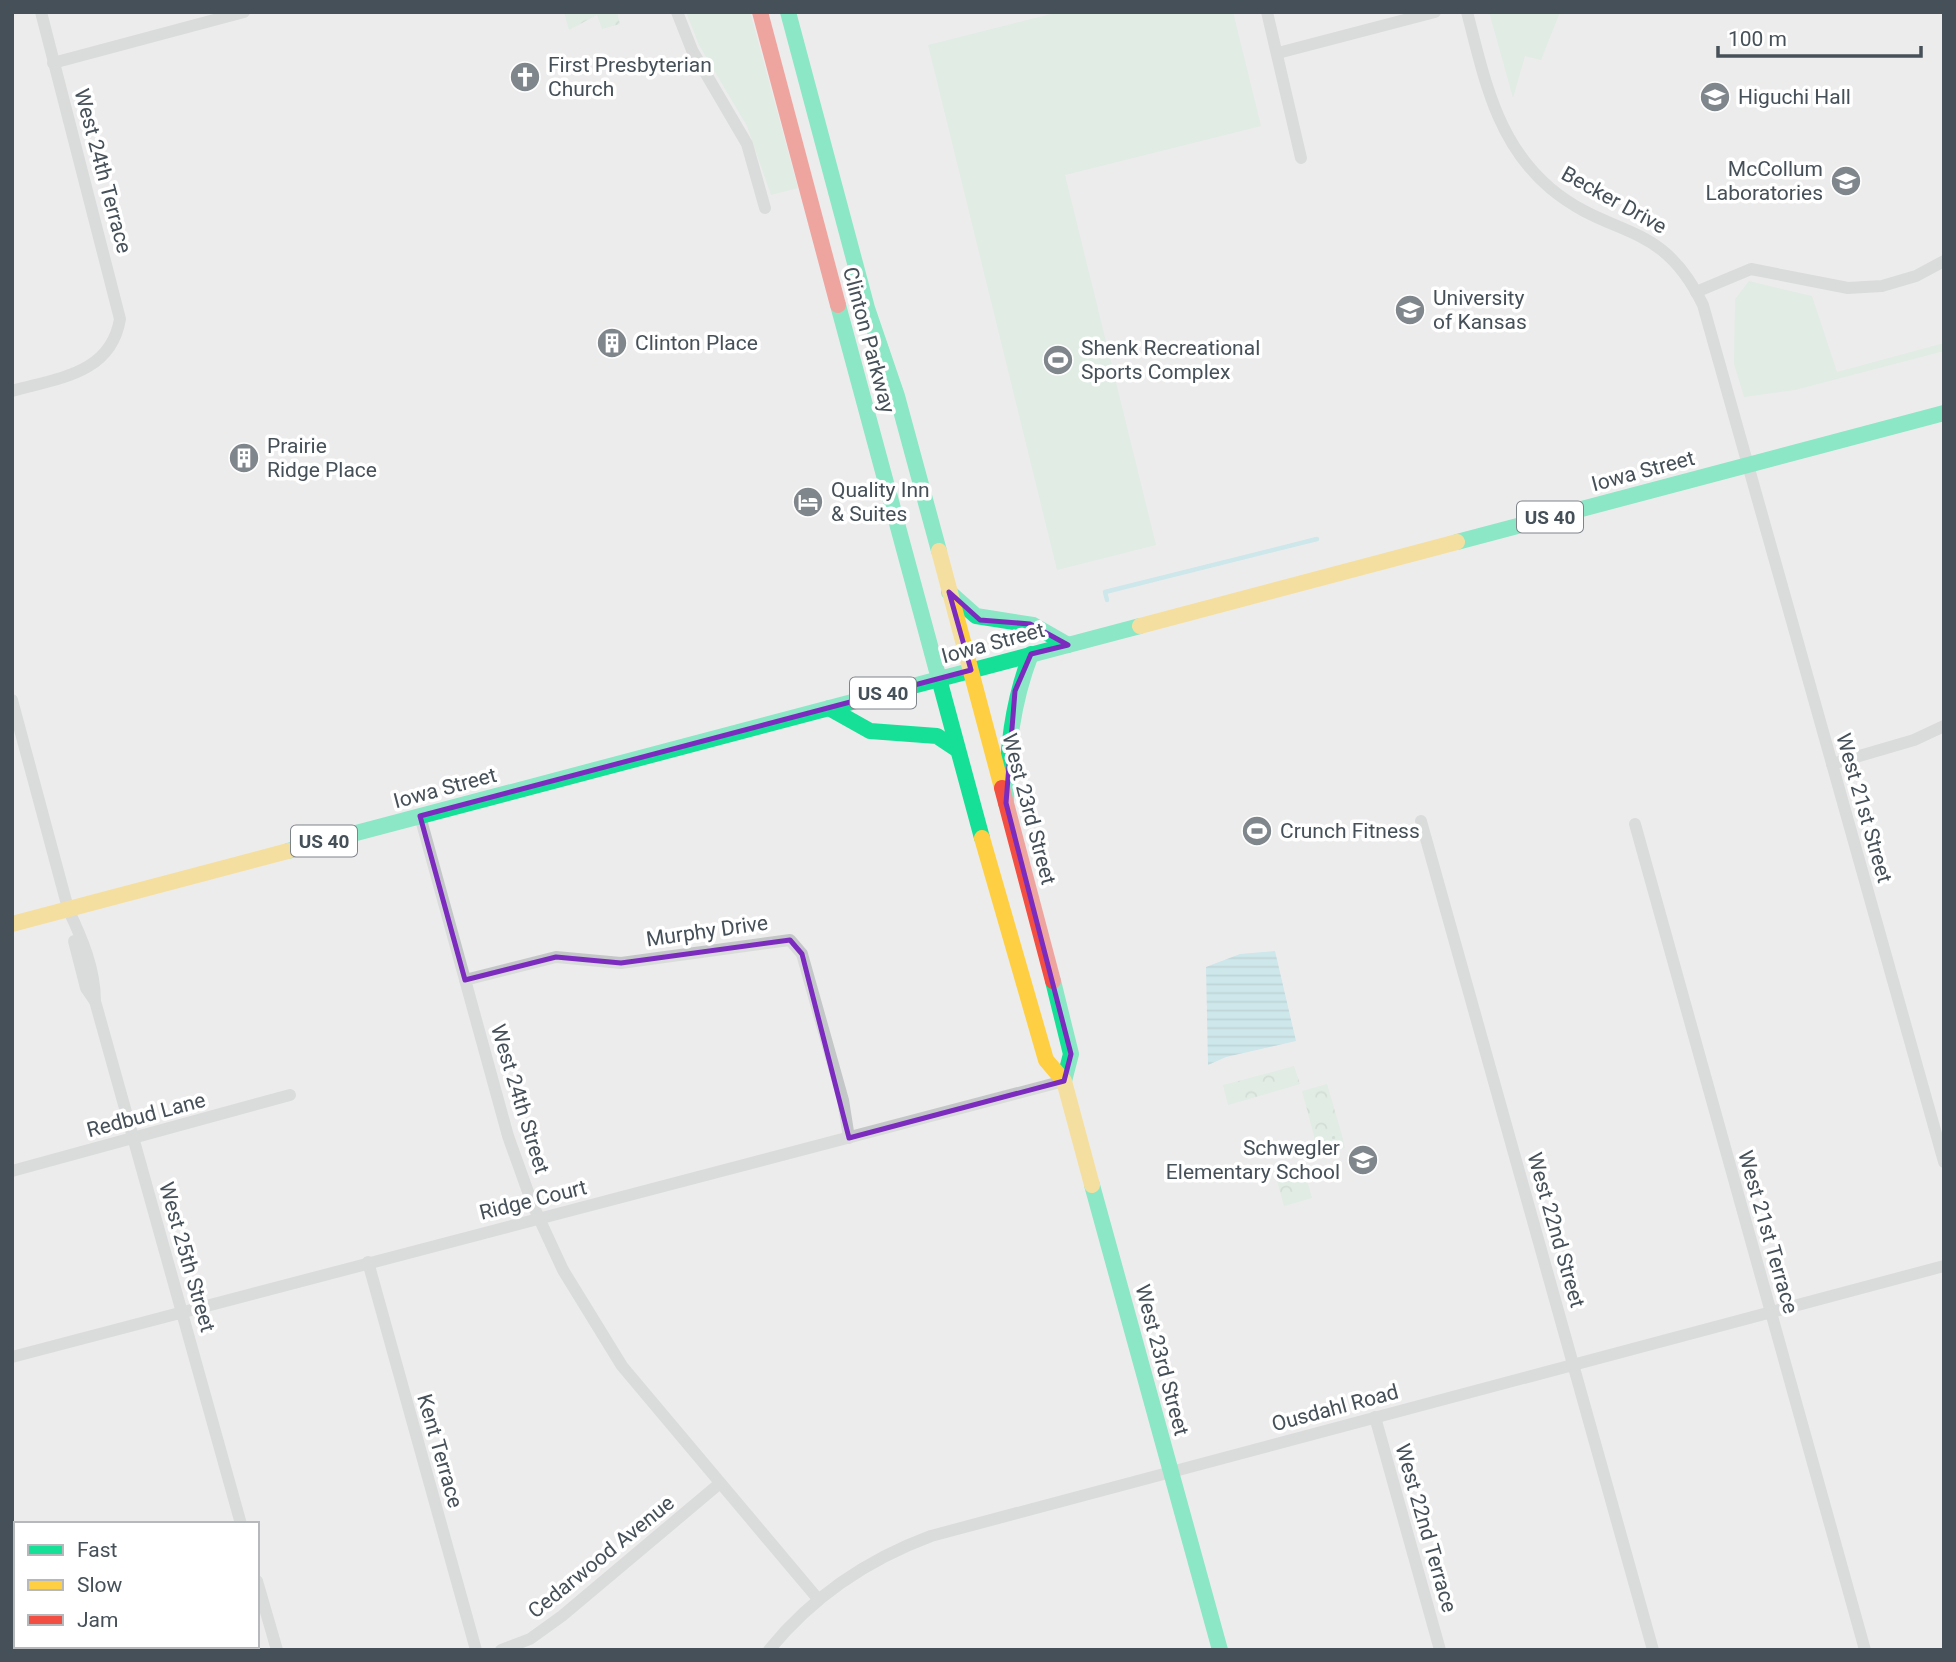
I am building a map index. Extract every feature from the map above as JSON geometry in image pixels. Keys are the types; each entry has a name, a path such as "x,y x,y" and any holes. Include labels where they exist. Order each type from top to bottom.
{"main road":[{"name":"Clinton Parkway","path":"760,12 937,679"},
{"name":"Clinton Parkway","path":"788,12 867,308 891,374 971,670"},
{"name":"Iowa Street","path":"12,924 1944,413"},
{"path":"950,592 962,608 980,620 1030,624 1068,645"},
{"path":"1006,803 1012,708 1015,691 1031,654"},
{"name":"West 23rd Street","path":"971,670 1071,1054 1063,1081"},
{"name":"West 23rd Street","path":"937,679 1045,1059 1063,1081 1220,1650"},
{"path":"830,708 870,731 936,736 955,748"}],"street":[{"name":"West 24th Terrace","path":"12,391 88,369 101,360 115,340 120,310 41,12"},
{"path":"54,63 244,12"},
{"path":"677,12 692,50 747,144 765,208"},
{"path":"1267,12 1279,53 1301,158"},
{"path":"1279,53 1435,12"},
{"name":"Becker Drive","path":"1467,12 1495,113 1518,154 1549,187 1577,207 1642,235 1666,251 1679,265 1696,292 1708,322 1748,465"},
{"path":"1696,292 1751,269 1831,285 1874,287 1916,276 1944,261"},
{"name":"West 21st Street","path":"1748,465 1944,1162"},
{"name":"West 25th Street","path":"12,700 68,909 81,937 95,986 95,1001 240,1522"},
{"path":"1832,764 1914,740 1944,726"},
{"name":"West 24th Street","path":"420,816 508,1136 539,1219 563,1270 601,1336 642,1393 818,1599"},
{"name":"West 22nd Street","path":"1421,821 1653,1650"},
{"name":"West 21st Terrace","path":"1635,824 1865,1650"},
{"name":"Murphy Drive","path":"465,980 556,957 621,962 790,940 802,954 843,1100 849,1138"},
{"name":"Ridge Court","path":"12,1357 1063,1081"},
{"name":"Redbud Lane","path":"12,1171 290,1095"},
{"name":"Kent Terrace","path":"368,1262 476,1650"},
{"name":"Ousdahl Road","path":"769,1650 818,1599 859,1569 911,1543 1944,1266"},
{"name":"West 22nd Terrace","path":"1375,1417 1440,1650"},
{"name":"Cedarwood Avenue","path":"501,1650 530,1639 562,1616 719,1484"},
{"path":"259,1588 276,1650"}],"highlighted area":[{"path":"949,592 980,620 1030,624 1068,645 1031,654 1015,691 1006,803 1071,1054 1064,1081 849,1138 802,954 790,940 621,963 556,957 465,980 420,816 971,670"}],"green space":[{"path":"564,12 617,12 620,24 602,29 597,15 569,30"},
{"path":"686,12 750,12 798,188 771,195 747,126 699,45"},
{"name":"Shenk Recreational Sports Complex","path":"1059,12 1233,12 1261,126 1065,175 1156,545 1057,570 928,45"},
{"path":"1489,12 1560,12 1541,60 1525,56 1513,98"},
{"path":"1749,281 1812,296 1837,372 1944,343 1944,351 1795,390 1744,397 1734,364 1735,299"},
{"path":"1294,1066 1300,1084 1228,1105 1223,1085"},
{"path":"1327,1084 1341,1132 1315,1140 1302,1091"},
{"path":"1341,1132 1345,1148 1319,1156 1315,1140"},
{"path":"1305,1173 1312,1198 1284,1206 1277,1181"}],"water":[{"path":"1275,951 1296,1041 1226,1057 1208,1065 1206,967 1240,954"}],"waterway":[{"path":"1107,600 1105,592 1317,539"}],"traffic: fast":[{"path":"788,12 867,308 897,396 939,551"},
{"path":"838,305 982,838"},
{"path":"1457,542 1944,413"},
{"path":"949,592 976,616 1033,625 1068,645"},
{"path":"288,851 1140,626"},
{"path":"1006,803 1012,727 1019,691 1031,654"},
{"path":"829,708 870,731 937,736 955,748"},
{"path":"1053,981 1071,1054 1064,1081"},
{"path":"1092,1185 1220,1650"}],"traffic: slow":[{"path":"1140,626 1457,542"},
{"path":"939,551 1002,788"},
{"path":"982,838 1046,1060 1064,1081 1092,1185"},
{"path":"12,924 288,851"}],"traffic: jam":[{"path":"760,12 838,305"},
{"path":"1002,788 1053,981"}],"place":[{"name":"First Presbyterian Church","path":"525,77"},
{"name":"Higuchi Hall","path":"1715,97"},
{"name":"McCollum Laboratories","path":"1846,181"},
{"name":"University of Kansas","path":"1410,310"},
{"name":"Clinton Place","path":"612,343"},
{"name":"Shenk Recreational Sports Complex","path":"1058,360"},
{"name":"Prairie Ridge Place","path":"244,458"},
{"name":"Quality Inn & Suites","path":"808,502"},
{"name":"Crunch Fitness","path":"1257,831"},
{"name":"Schwegler Elementary School","path":"1363,1160"}]}
